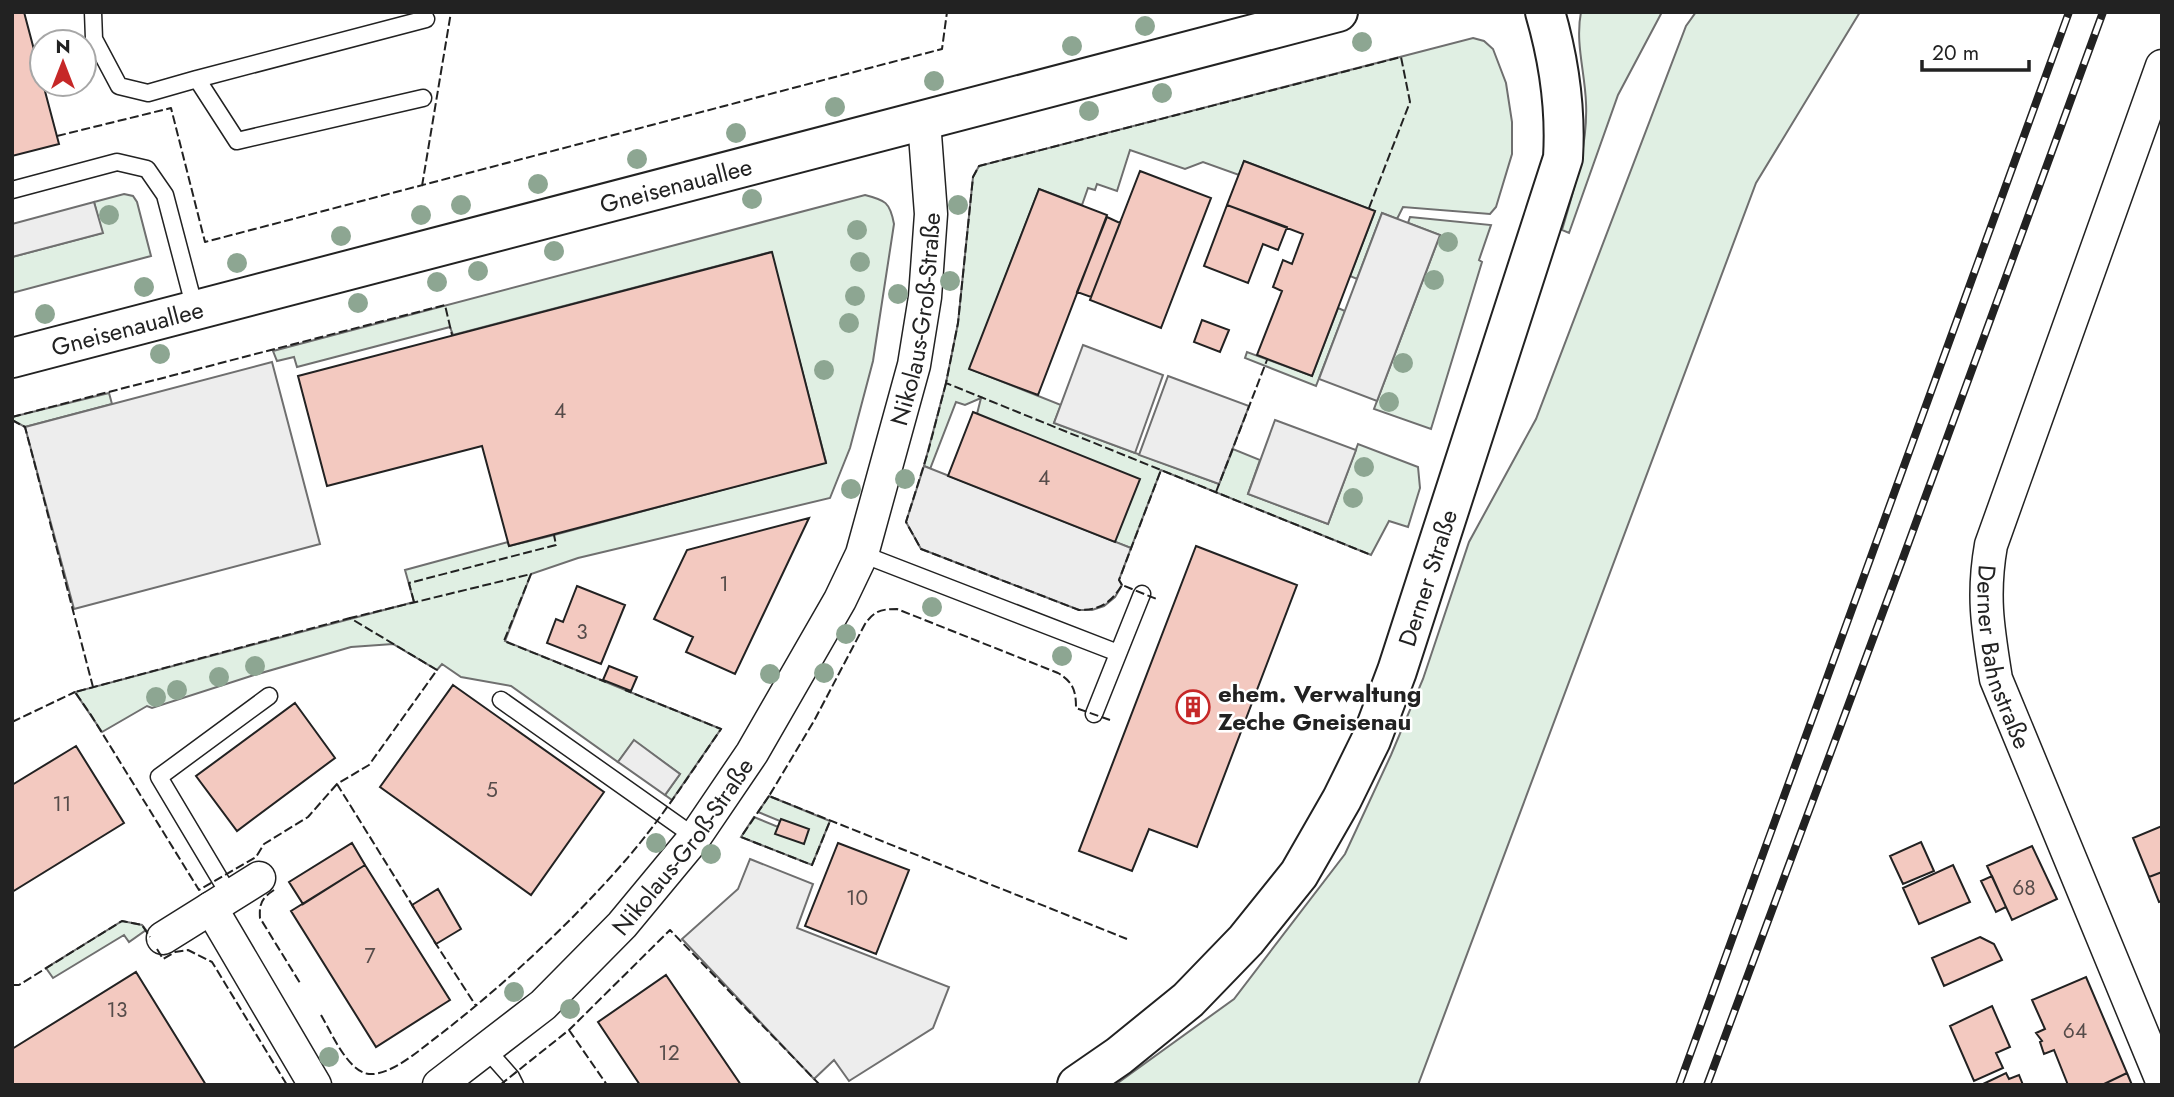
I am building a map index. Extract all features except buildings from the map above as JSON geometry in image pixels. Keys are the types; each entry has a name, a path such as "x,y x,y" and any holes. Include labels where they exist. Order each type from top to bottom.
{"main road":[{"name":"Gneisenauallee","path":"12,358 1338,12"},
{"name":"Derner Straße","path":"1077,1085 1119,1056 1188,1000 1246,940 1299,874 1342,799 1371,740 1397,671 1563,158 1564,112 1556,52 1545,12"}],"street":[{"name":"Derner Bahnstraße","path":"2162,66 1991,545 1986,575 1985,612 1996,679 2162,1081"},
{"name":"Nikolaus-Groß-Straße","path":"439,1085 544,1005 622,925 695,836 752,753 840,600 862,554 914,365 925,297 931,214 924,121"},
{"path":"163,938 259,878"},
{"path":"221,902 315,1085"}],"lane":[{"path":"93,12 94,39 120,86 148,93 426,19"},
{"path":"197,79 237,141 423,98"},
{"path":"12,190 117,162 147,169 165,195 195,309"},
{"path":"862,554 1118,653"},
{"path":"1094,714 1142,594"},
{"path":"221,902 159,777 269,696"},
{"path":"501,700 695,836"},
{"path":"487,1049 511,1077 514,1085"}],"green space":[{"path":"1581,12 1662,12 1618,95 1569,233 1562,230 1579,167 1586,119 1579,35"},
{"path":"1696,12 1860,12 1756,183 1418,1085 1115,1085 1234,999 1345,854 1423,679 1469,542 1536,419 1686,26"},
{"path":"1473,38 1484,41 1493,49 1506,83 1512,122 1512,154 1496,207 1490,214 1403,207 1397,219 1382,213 1357,279 1350,276 1375,211 1244,161 1239,175 1203,162 1185,169 1130,150 1117,191 1097,184 1095,190 1088,188 1082,205 1039,189 970,369 1061,405 1054,423 1219,484 1233,449 1260,460 1248,494 1328,524 1358,444 1418,467 1420,488 1408,527 1389,521 1371,555 1161,470 1131,548 1115,542 977,414 981,398 965,405 956,402 930,469 924,466 946,383 958,323 973,177 979,166"},
{"path":"124,194 133,196 137,202 151,256 12,293 12,257 102,233 94,202"},
{"path":"865,195 888,206 894,224 873,361 850,448 830,498 578,558 531,574 505,641 721,729 672,800 665,795 680,774 634,741 618,762 511,686 461,677 442,664 437,670 393,644 351,647 152,708 147,706 102,732 75,692 414,602 405,570 508,542 509,546 554,535 826,462 771,252 453,335 450,327 297,367 294,357 277,361 273,351"},
{"path":"1410,217 1491,225 1431,429 1374,409 1440,235 1408,223"},
{"path":"1338,308 1345,311 1316,386 1245,358 1247,352 1312,376"},
{"path":"109,393 112,404 25,427 12,420 12,417"},
{"path":"769,796 830,821 812,865 741,837 754,817 778,827 780,821 758,812"},
{"path":"122,921 142,925 146,930 129,942 124,935 53,978 46,968"}],"shaded area":[{"path":"94,202 103,233 12,257 12,224"},
{"path":"1382,213 1440,235 1377,401 1319,379"},
{"path":"1083,345 1163,375 1135,453 1054,423"},
{"path":"272,362 320,544 74,609 25,427"},
{"path":"1168,376 1249,406 1219,484 1139,455"},
{"path":"1275,420 1356,450 1328,524 1248,494"},
{"path":"924,466 1131,548 1119,580 1122,585 1115,597 1104,606 1079,610 921,549 906,522"},
{"path":"634,740 680,774 665,795 618,762"},
{"path":"750,859 813,884 797,928 949,987 933,1028 849,1081 834,1060 814,1079 682,939 738,889"}],"railway":[{"path":"1679,1085 2069,12"},
{"path":"1707,1085 2103,12"}],"fence":[{"path":"422,186 451,12"},
{"path":"57,136 171,108 205,242 942,49 947,12"},
{"path":"1369,208 1410,102 1401,57 979,166 973,177 958,323 946,383 1371,555"},
{"path":"12,417 445,305 452,335"},
{"path":"1216,492 1267,360"},
{"path":"946,383 906,522 921,549 1079,610 1093,609 1104,604 1122,585 1159,600"},
{"path":"12,420 25,427 93,687"},
{"path":"1122,585 1119,580 1161,470"},
{"path":"414,602 409,583 556,545 554,535"},
{"path":"414,908 337,784 369,765 437,670 350,618 531,574 504,641 606,682"},
{"path":"1110,720 1076,708 1073,687 1058,673 897,609 882,610 865,624 814,721 769,796 1127,939"},
{"path":"337,784 308,817 264,844 256,857 199,890 75,692 350,618"},
{"path":"321,1015 347,1059 361,1072 369,1074 388,1070 417,1052 490,994 537,952 603,885 650,830 721,729 625,690"},
{"path":"12,722 75,692"},
{"path":"769,796 741,837 812,865 830,821"},
{"path":"274,890 262,901 260,918 300,983"},
{"path":"12,985 19,985 122,921 142,925 150,937"},
{"path":"500,1085 569,1030 670,930 820,1085"},
{"path":"434,941 476,1006"},
{"path":"157,949 163,959 175,952 188,950 212,962 287,1085"},
{"path":"569,1030 607,1085"}],"place":[{"name":"ehem. Verwaltung Zeche Gneisenau","path":"1193,707"}]}
